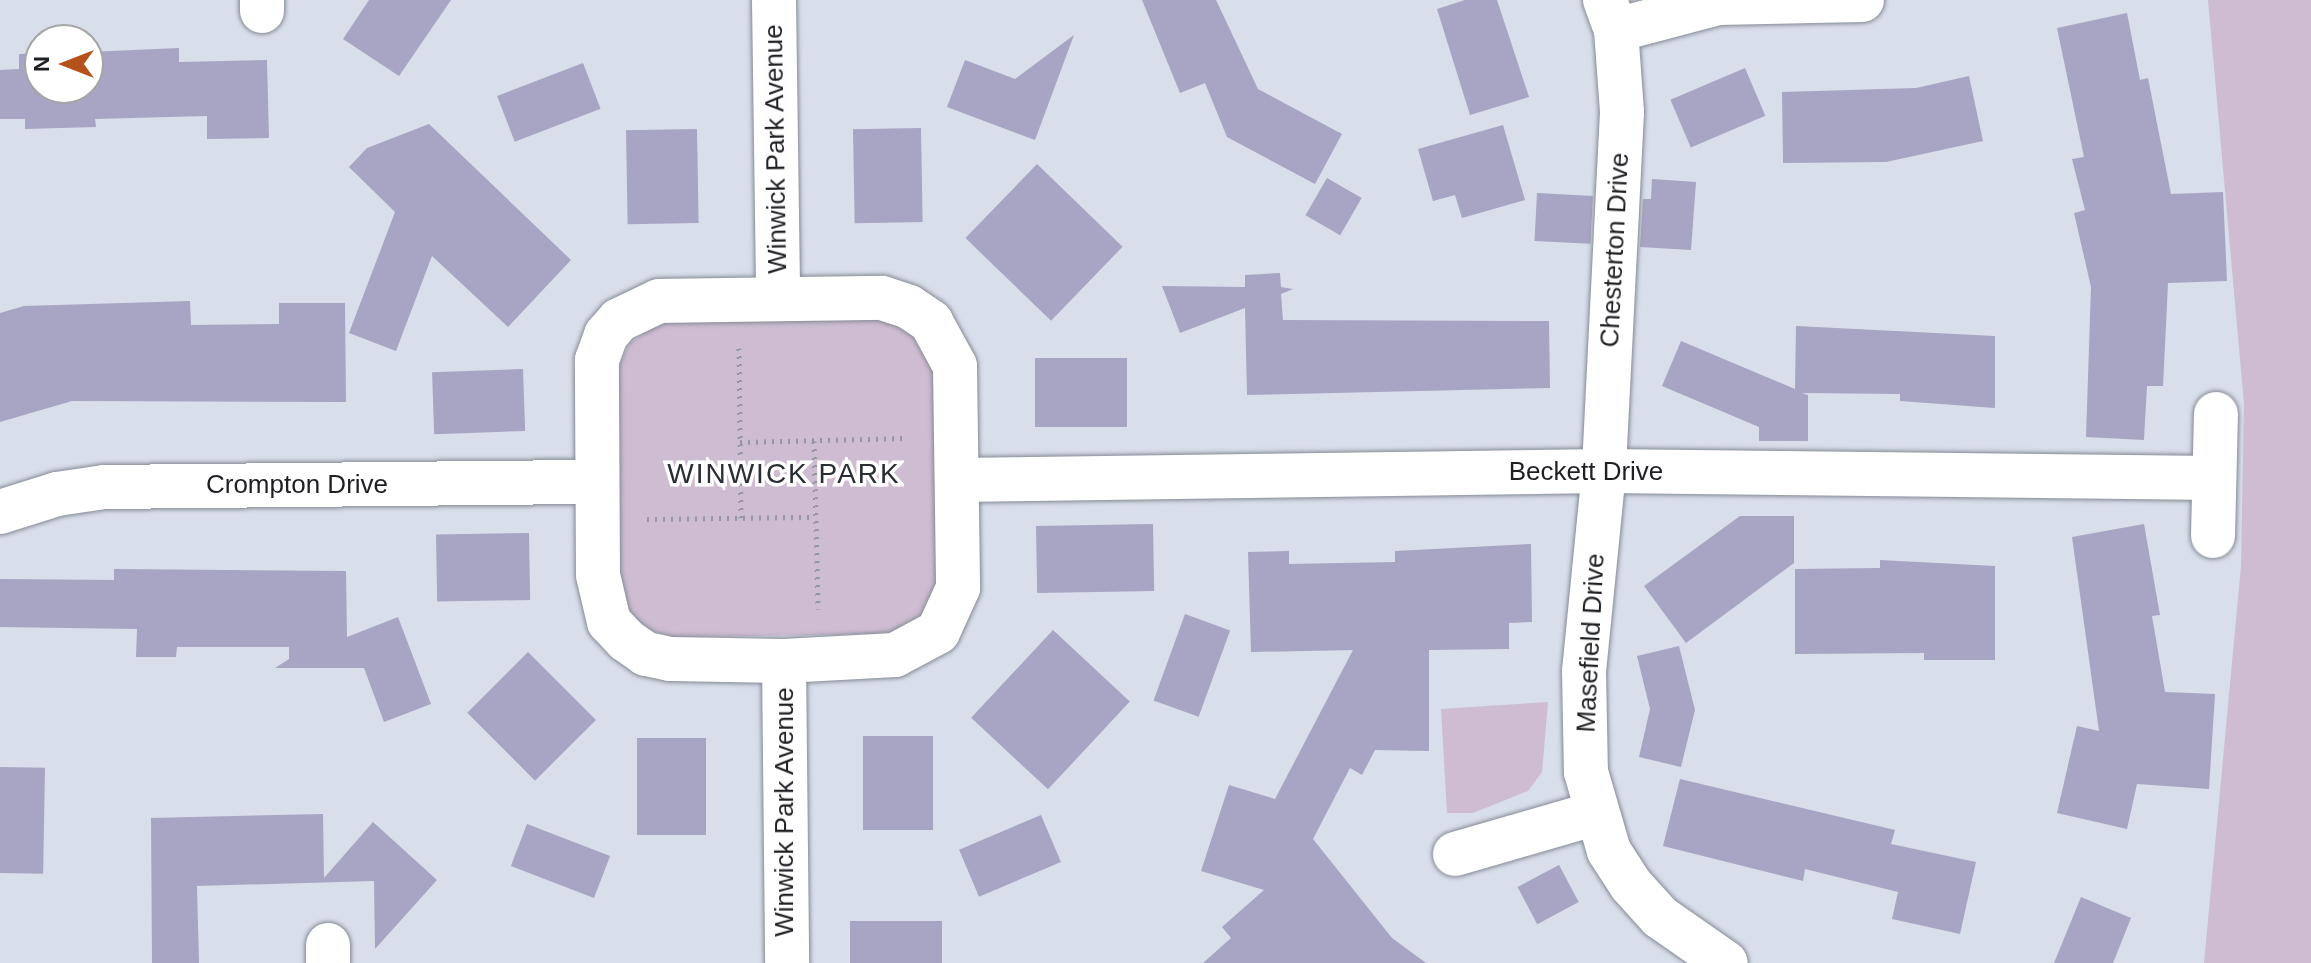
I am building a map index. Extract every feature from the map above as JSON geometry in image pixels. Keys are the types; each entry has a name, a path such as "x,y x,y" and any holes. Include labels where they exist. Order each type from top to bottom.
{"street":[{"name":"Winwick Park Avenue","path":"758,299 774,0"},
{"name":"Chesterton Drive","path":"1604,471 1622,112 1610,15 1718,3 1862,0"},
{"name":"Winwick Park Avenue","path":"882,298 909,307 931,322 955,366 959,480 958,588 938,632 895,655 802,660 670,659 646,654 626,640 609,622 600,600 597,360 606,335 619,320 659,301 758,299 882,298"},
{"path":"2213,536 2216,414"},
{"name":"Beckett Drive","path":"959,480 1604,471 2214,478"},
{"name":"Masefield Drive","path":"1604,471 1584,671 1586,772 1594,814 1609,851 1631,885 1670,925 1726,963"},
{"name":"Crompton Drive","path":"0,512 57,494 104,487 597,501"},
{"name":"Winwick Park Avenue","path":"787,963 802,660"},
{"path":"1450,857 1594,814"}],"path":[{"path":"741,518 740,442 758,299"},
{"path":"740,442 957,437"},
{"path":"802,660 815,517 814,441"},
{"path":"597,501 741,518 815,517"}],"shaded area":[{"path":"2208,0 2311,0 2311,963 2204,963 2241,566 2244,404"},
{"path":"885,320 909,328 933,358 939,576 932,602 917,622 887,634 674,637 648,630 630,611 620,583 618,368 630,343 660,323 674,321"},
{"path":"1548,702 1542,772 1528,791 1473,813 1447,813 1441,709"}],"building":[{"path":"369,0 451,0 399,76 343,39"},
{"path":"1142,0 1216,0 1258,89 1342,134 1315,184 1227,137 1205,83 1180,93"},
{"path":"1465,0 1497,0 1529,97 1470,115 1437,9"},
{"path":"2127,13 2140,80 2148,78 2171,194 2223,192 2227,281 2168,283 2163,386 2147,386 2144,440 2086,437 2091,287 2074,213 2085,210 2072,159 2084,157 2057,28"},
{"path":"1074,35 1035,140 947,107 965,60 1015,79"},
{"path":"179,48 179,62 267,60 269,138 207,139 207,116 95,119 96,127 25,129 25,119 0,119 0,70 19,69 19,54 24,54 24,104 104,104 104,51"},
{"path":"583,63 601,109 515,142 497,96"},
{"path":"1745,68 1765,116 1691,148 1670,100"},
{"path":"1969,76 1983,141 1886,162 1783,163 1782,92 1916,88"},
{"path":"429,124 571,260 508,327 432,256 396,351 349,333 395,212 349,167 367,148"},
{"path":"1503,125 1525,200 1462,218 1455,195 1433,201 1418,149"},
{"path":"921,128 923,222 855,223 853,129"},
{"path":"697,129 699,223 628,224 626,130"},
{"path":"1037,164 1123,247 1051,321 965,238"},
{"path":"1327,178 1362,198 1340,235 1306,215"},
{"path":"1652,179 1696,182 1691,250 1640,247 1643,199 1651,199"},
{"path":"1537,193 1593,196 1590,244 1534,241"},
{"path":"1280,273 1281,287 1293,289 1281,294 1283,320 1549,321 1550,388 1247,395 1245,308 1180,333 1162,286 1245,287 1245,275"},
{"path":"190,301 191,325 279,324 279,303 345,303 346,402 72,401 0,422 0,313 24,306"},
{"path":"1796,326 1995,336 1995,408 1900,401 1900,394 1802,393 1808,395 1808,441 1759,441 1759,427 1662,386 1681,341 1795,389"},
{"path":"1035,358 1127,358 1127,427 1035,427"},
{"path":"523,369 525,431 434,434 432,372"},
{"path":"1740,516 1794,516 1794,563 1686,643 1644,586"},
{"path":"1153,524 1154,591 1037,593 1036,526"},
{"path":"2144,524 2160,615 2152,616 2165,692 2215,694 2209,789 2137,784 2127,829 2057,813 2077,726 2099,731 2072,537"},
{"path":"529,533 530,600 437,602 436,535"},
{"path":"1531,544 1532,622 1509,623 1509,649 1429,650 1429,751 1375,750 1362,775 1350,768 1313,839 1392,938 1426,963 1203,963 1231,938 1222,927 1264,890 1201,871 1229,785 1275,799 1353,650 1251,652 1248,552 1289,551 1289,564 1395,562 1395,551"},
{"path":"1880,560 1995,566 1995,660 1924,660 1924,653 1795,654 1795,569 1880,568"},
{"path":"114,569 346,571 347,637 398,617 431,704 384,722 364,668 275,668 289,659 289,647 177,647 176,657 136,657 137,629 0,627 0,579 114,580"},
{"path":"1185,614 1230,630 1199,717 1154,700"},
{"path":"1053,630 1130,702 1048,789 971,718"},
{"path":"1679,646 1695,710 1681,767 1639,757 1650,709 1637,656"},
{"path":"528,652 596,720 535,781 467,713"},
{"path":"863,736 933,736 933,830 863,830"},
{"path":"637,738 706,738 706,835 637,835"},
{"path":"0,767 45,768 43,874 0,873"},
{"path":"1680,779 1895,830 1891,844 1976,862 1960,934 1892,919 1898,892 1805,869 1803,881 1663,846"},
{"path":"323,814 324,878 373,822 437,880 375,949 374,881 197,886 199,963 152,963 151,818"},
{"path":"1041,815 1061,862 979,897 959,850"},
{"path":"527,824 610,856 594,898 511,866"},
{"path":"1559,865 1579,902 1537,924 1518,887"},
{"path":"2081,897 2131,918 2113,963 2054,963"},
{"path":"850,921 942,921 942,963 850,963"}],"district":[{"name":"WINWICK PARK","path":"784,474"}]}
